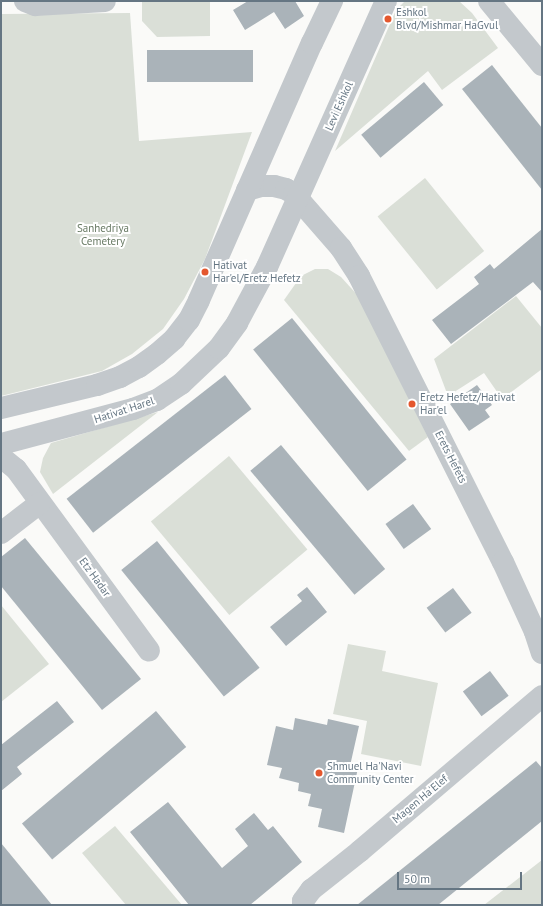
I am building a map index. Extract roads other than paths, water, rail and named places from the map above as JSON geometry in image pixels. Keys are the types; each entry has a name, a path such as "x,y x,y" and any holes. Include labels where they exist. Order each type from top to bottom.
{"street":[{"path":"25,1 35,4 105,1"},
{"path":"1,408 97,385 139,367 174,339 189,320 199,300 332,1"},
{"name":"Levi Eshkol","path":"295,204 386,1"},
{"path":"489,1 542,65"},
{"path":"260,162 274,186"},
{"name":"Erets Hefets","path":"247,190 261,186 274,186 286,189 295,204 310,214 337,242 352,265 359,276 497,548 532,626 542,653"},
{"name":"Hativat Harel","path":"1,444 23,437 133,410 157,400 181,384 219,348 237,323 267,267 295,204"},
{"name":"Etz Hadar","path":"23,437 16,456 9,463 149,651"},
{"path":"1,533 40,503"},
{"name":"Magen Ha'Elef","path":"303,905 303,901 311,890 360,851 542,696"}],"place":[{"name":"Eshkol Blvd/Mishmar HaGvul","path":"388,19"},
{"name":"Hativat Har'el/Eretz Hefetz","path":"205,272"},
{"name":"Eretz Hefetz/Hativat Har'el","path":"412,404"},
{"name":"Shmuel Ha'Navi Community Center","path":"319,773"}],"park label":[{"name":"Sanhedriya Cemetery","path":"103,235"}]}
